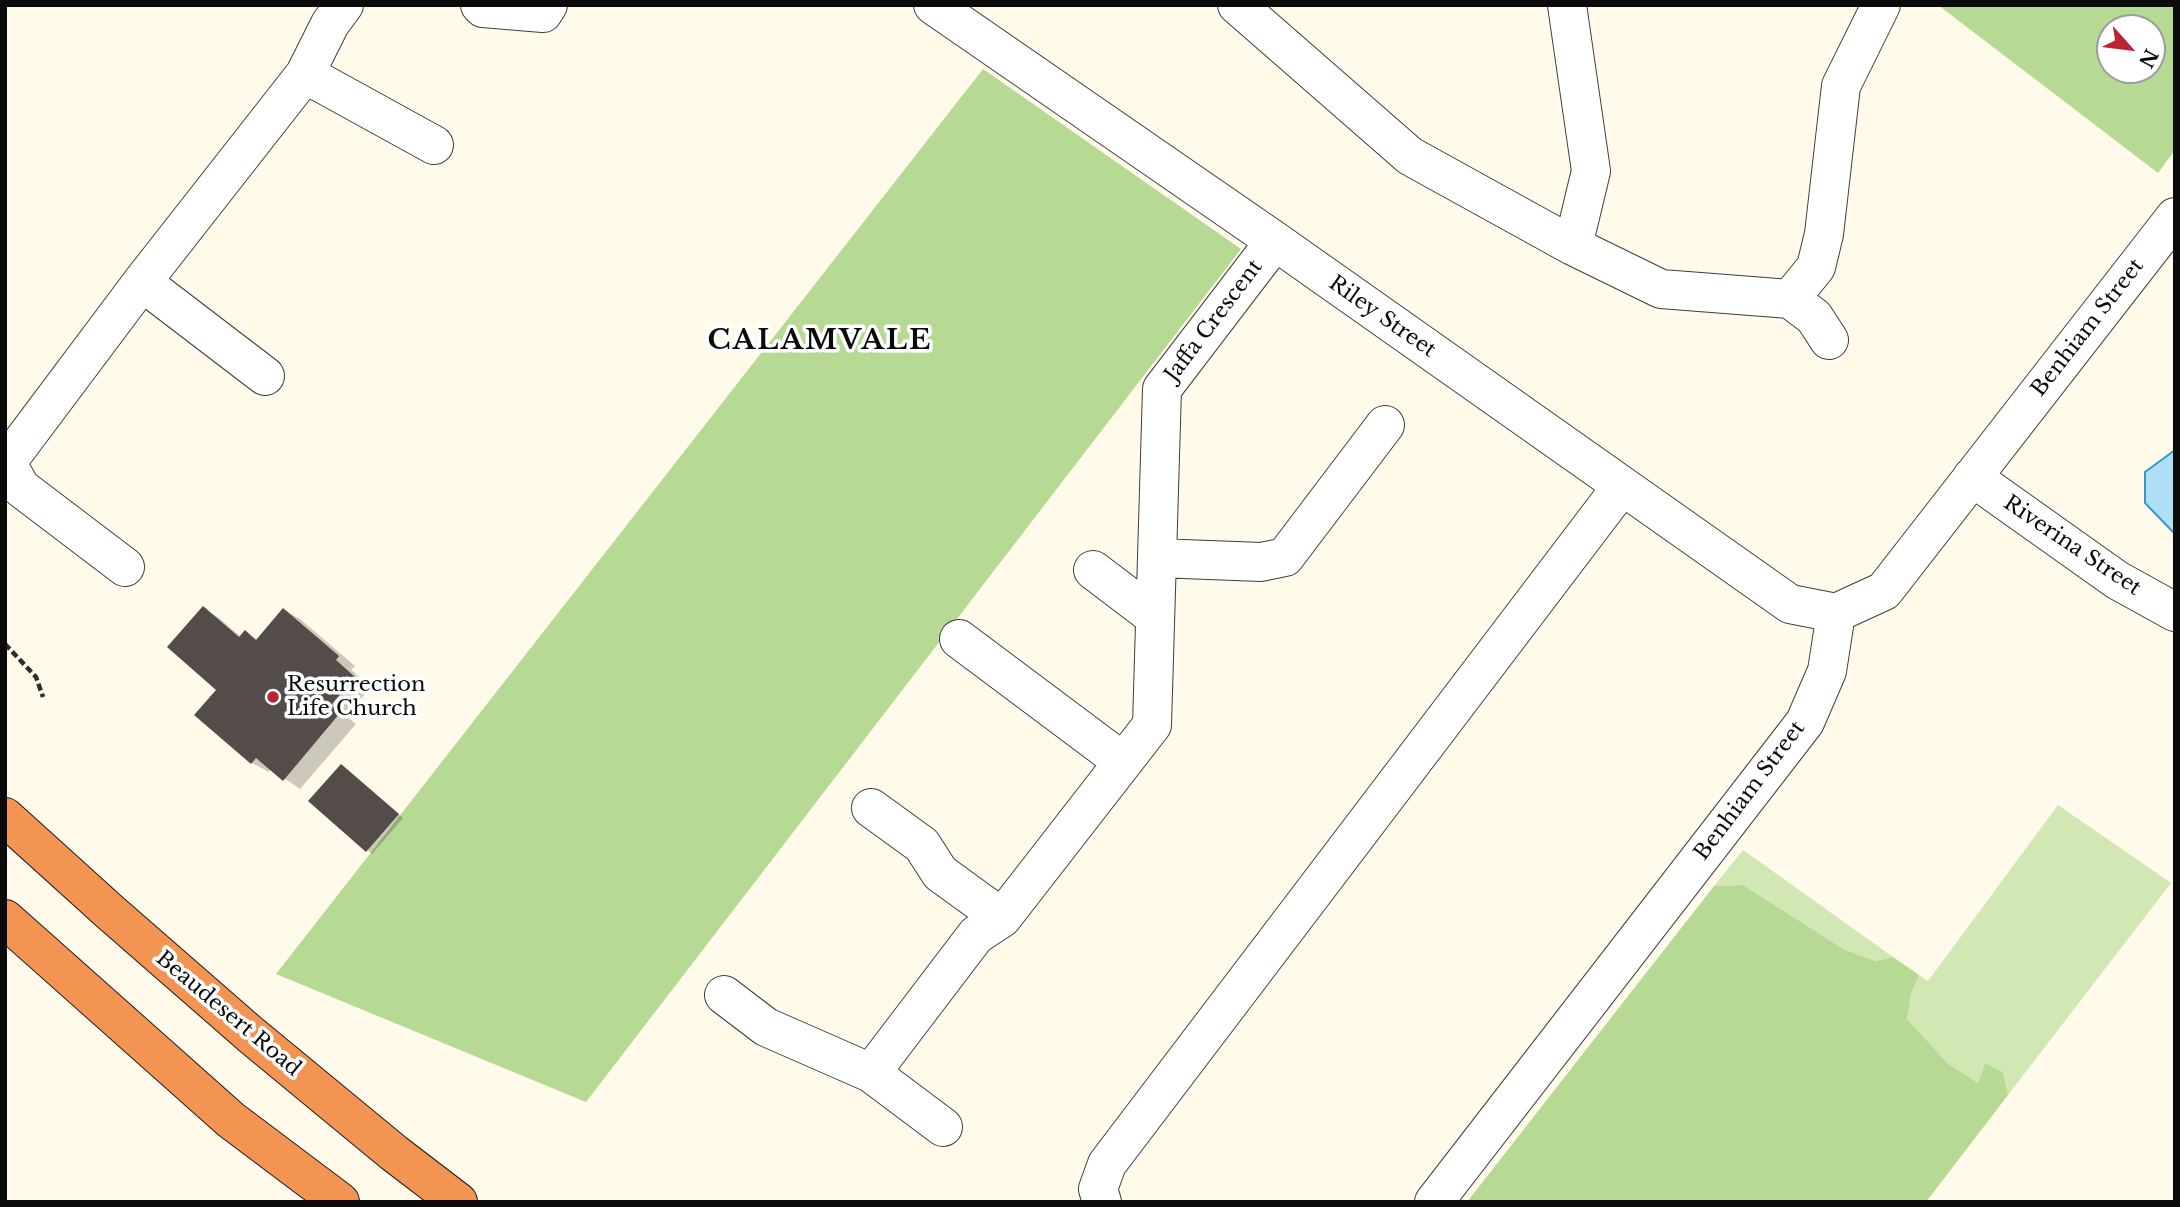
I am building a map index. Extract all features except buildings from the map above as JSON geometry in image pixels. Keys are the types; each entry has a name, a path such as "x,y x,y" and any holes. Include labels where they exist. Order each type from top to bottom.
{"highway":[{"name":"Beaudesert Road","path":"5,817 251,1035 458,1202"},
{"path":"5,919 231,1120 340,1202"}],"street":[{"path":"125,567 21,488 6,461 305,74 330,24 344,5"},
{"path":"480,5 483,8 546,9"},
{"name":"Riley Street","path":"933,5 1275,241 1790,604 1836,612"},
{"path":"1237,5 1410,156 1573,246 1661,289 1790,299 1814,317 1829,340"},
{"path":"1567,5 1591,171 1573,246"},
{"path":"1790,299 1816,267 1824,234 1841,86 1881,5"},
{"path":"305,74 434,145"},
{"name":"Benhiam Street","path":"1434,1202 1805,722 1827,671 1836,612 1884,591 2175,217"},
{"name":"Jaffa Crescent","path":"1157,558 1161,389 1275,241"},
{"path":"142,282 265,376"},
{"path":"870,1073 976,936 1002,918 1152,724 1157,558 1261,562 1285,557 1385,425"},
{"name":"Riverina Street","path":"1972,477 2117,580 2175,612"},
{"path":"1102,1202 1098,1189 1107,1164 1622,486"},
{"path":"1093,570 1155,617"},
{"path":"959,639 1122,761"},
{"path":"871,808 922,845 940,873 1002,918"},
{"path":"724,995 766,1027 870,1073 943,1127"}],"path":[{"path":"5,643 36,677 43,697"}],"green space":[{"path":"1938,5 2175,5 2175,150 2158,173"},
{"path":"983,69 1241,249 586,1102 276,974"},
{"path":"2058,805 2171,883 2008,1095 2003,1072 1985,1063 1978,1083 1948,1065 1907,1019 1911,994 1919,975 1928,981"},
{"path":"1743,850 1893,957 1876,961 1845,950 1743,885 1714,886"},
{"path":"1743,885 1845,950 1876,961 1893,957 1919,975 1911,994 1907,1019 1948,1064 1978,1083 1985,1063 2003,1072 2008,1095 1926,1202 1467,1202 1714,886"}],"water":[{"path":"2175,450 2175,534 2145,503 2145,472"}],"place":[{"name":"Resurrection Life Church","path":"273,697"}],"district":[{"name":"CALAMVALE","path":"820,341"}]}
